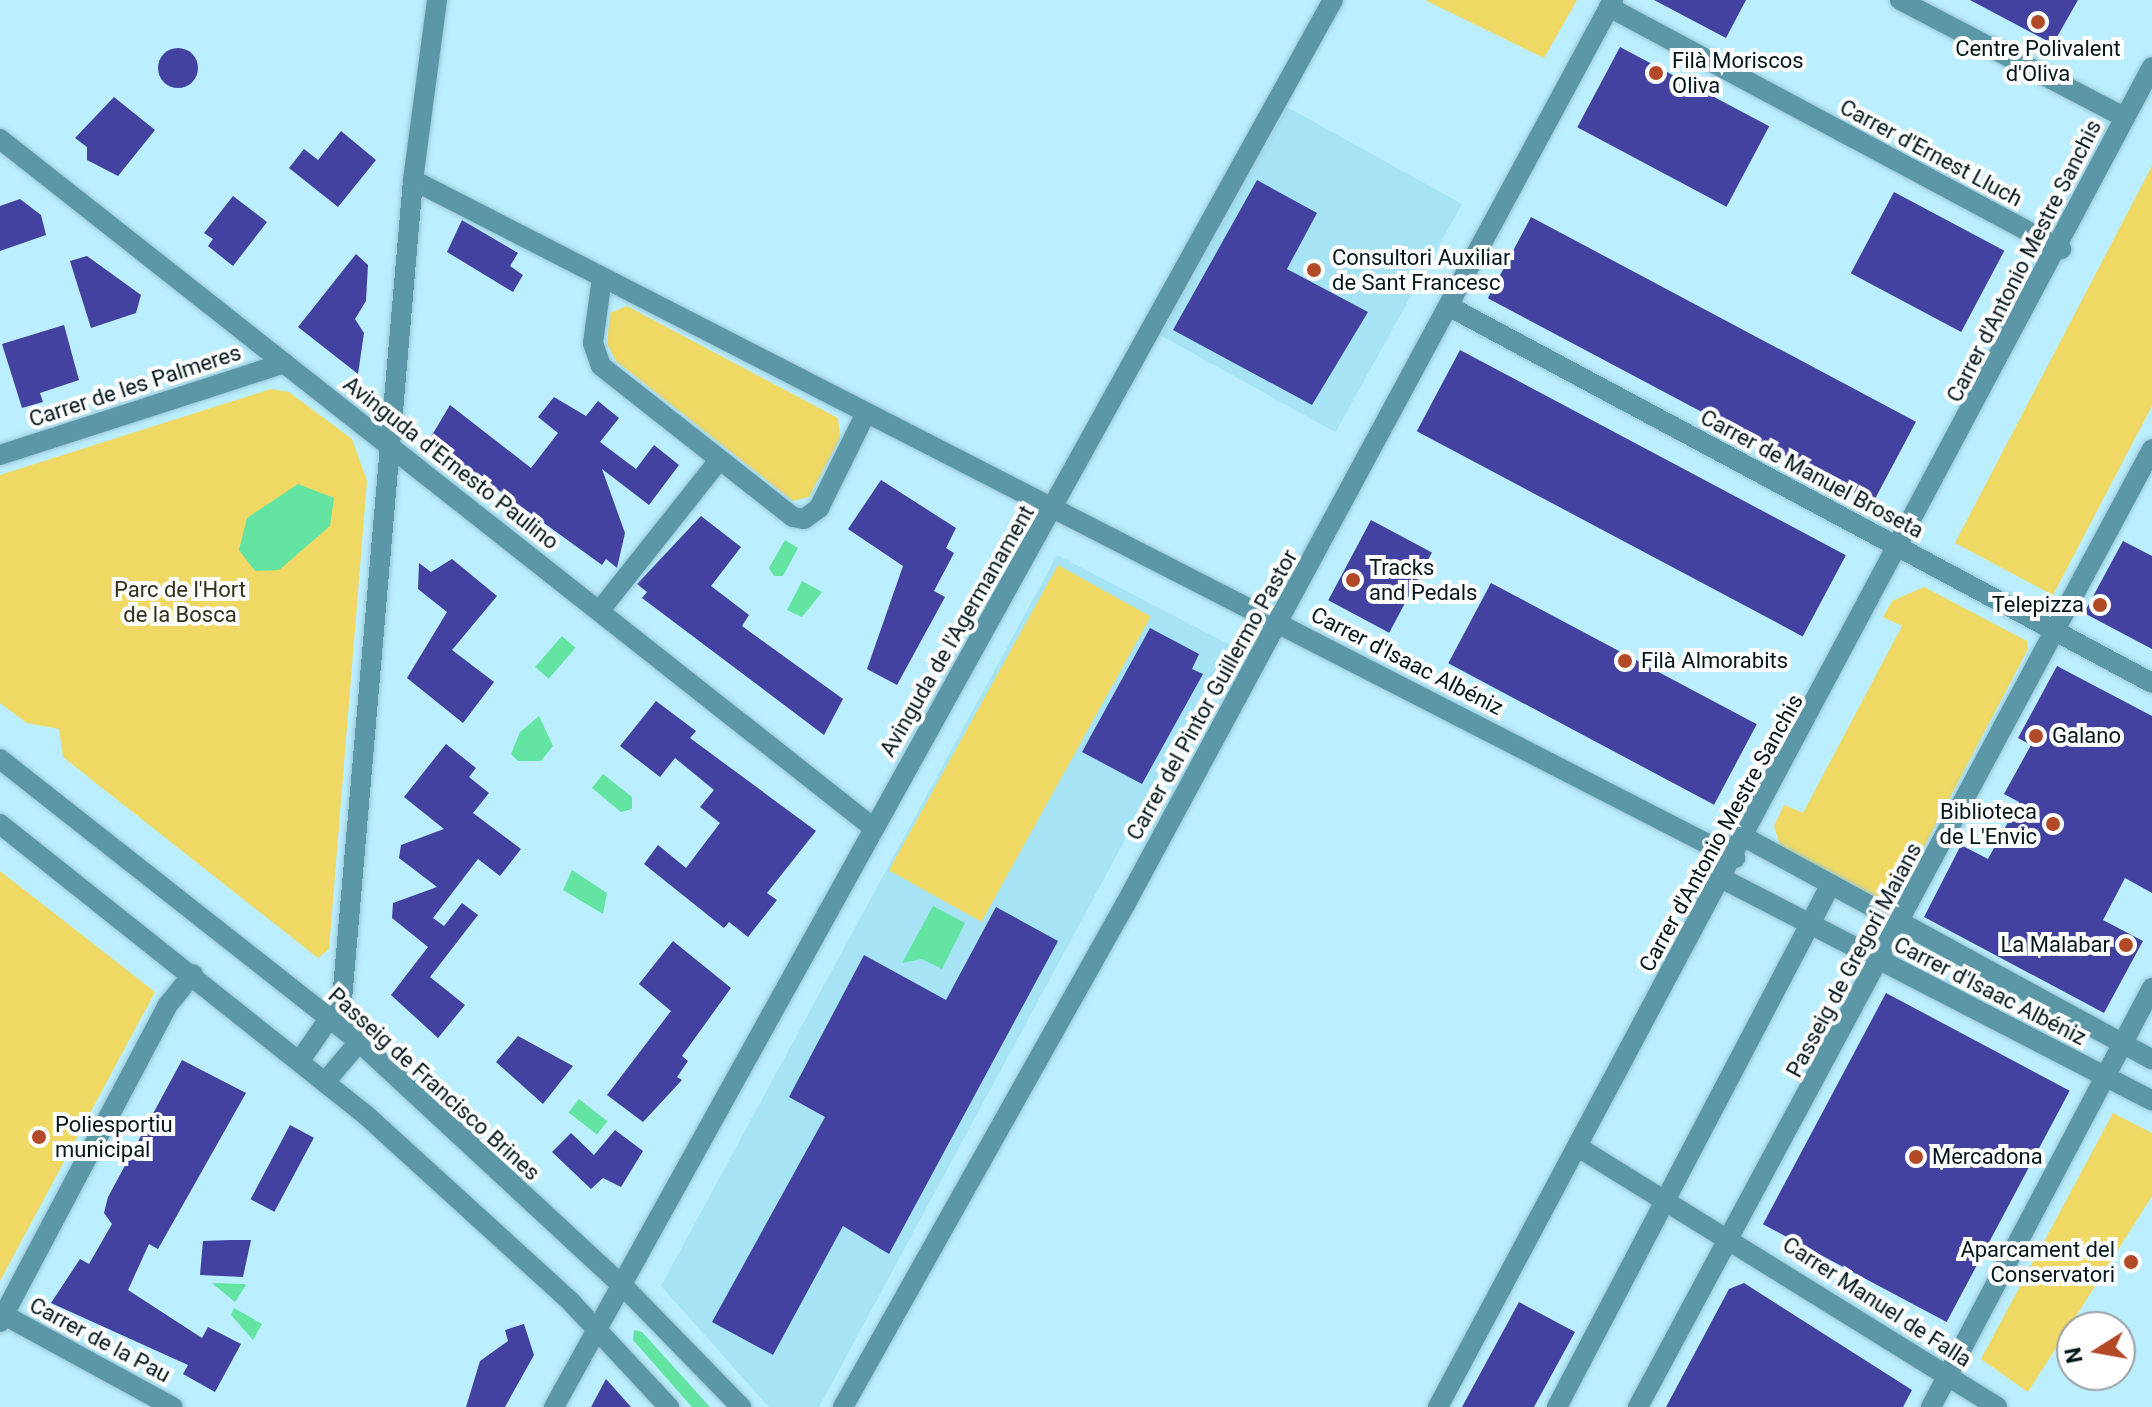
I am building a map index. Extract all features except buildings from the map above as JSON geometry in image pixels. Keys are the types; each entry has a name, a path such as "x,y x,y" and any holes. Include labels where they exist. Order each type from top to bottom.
{"street":[{"path":"301,1059 342,1000 413,180 437,0"},
{"name":"Avinguda de l'Agermanament","path":"554,1407 624,1287 871,826 1056,509 1333,0"},
{"path":"1900,0 2124,117"},
{"name":"Carrer d'Ernest Lluch","path":"1611,4 2061,249"},
{"name":"Carrer del Pintor Guillermo Pastor","path":"843,1407 1279,622 1611,4"},
{"name":"Carrer d'Antonio Mestre Sanchis","path":"1438,1407 1902,548 2061,249 2124,117 2152,67"},
{"name":"Avinguda d'Ernesto Paulino","path":"0,139 389,447 601,609 871,826"},
{"name":"Carrer d'Isaac Albéniz","path":"413,180 864,417 1056,509 1735,858"},
{"path":"602,278 596,359 719,460 804,519 819,508 864,417"},
{"name":"Carrer de Manuel Broseta","path":"1450,307 2152,683"},
{"name":"Carrer de les Palmeres","path":"0,455 284,363"},
{"name":"Passeig de Gregori Maians","path":"1638,1407 1882,964 2152,449"},
{"path":"601,609 719,460"},
{"name":"Passeig de Francisco Brines","path":"0,759 359,1042 624,1287 741,1407"},
{"path":"0,824 301,1059 599,1328 669,1407"},
{"name":"Carrer d'Isaac Albéniz","path":"1746,838 2152,1059"},
{"name":"Carrer d'Isaac Albéniz","path":"1723,879 1882,964 2152,1100"},
{"path":"1557,1407 1831,884"},
{"path":"2,1318 167,1006 193,974"},
{"path":"1931,1407 2152,988"},
{"path":"326,1081 359,1042"},
{"path":"1578,1147 1732,1238"},
{"name":"Carrer Manuel de Falla","path":"1732,1238 1997,1407"},
{"name":"Carrer de la Pau","path":"2,1318 173,1407"}],"shaded area":[{"name":"Consultori Auxiliar de Sant Francesc","path":"1287,107 1462,204 1335,432 1160,335"},
{"path":"298,484 334,498 330,526 279,570 255,571 239,550 247,518"},
{"path":"785,540 798,548 783,576 774,576 769,568"},
{"path":"1057,555 1230,645 819,1407 769,1407 661,1286"},
{"path":"802,581 822,592 802,617 787,610"},
{"path":"562,636 576,648 549,679 535,667"},
{"path":"539,716 553,746 541,761 518,761 511,754 520,732"},
{"path":"603,774 632,797 632,809 621,812 592,788"},
{"path":"572,870 607,893 603,914 563,890"},
{"path":"933,906 965,923 942,969 922,959 902,963"},
{"path":"579,1099 607,1121 597,1135 569,1112"},
{"path":"212,1283 244,1284 246,1285 235,1302"},
{"path":"234,1308 262,1324 253,1340 231,1315"},
{"path":"634,1330 642,1332 710,1407 692,1407 633,1340"}],"green space":[{"path":"1425,0 1577,0 1544,58"},
{"path":"2152,166 2152,406 2053,595 1955,543"},
{"path":"627,306 838,418 840,438 809,497 793,501 616,361 607,344 610,313"},
{"name":"Parc de l'Hort de la Bosca","path":"271,389 289,392 352,439 367,481 329,949 318,958 63,757 59,729 27,723 0,703 0,475"},
{"path":"1058,565 1151,616 982,922 889,870"},
{"path":"1924,587 2027,641 2028,649 1895,902 1886,905 1781,849 1774,826 1784,805 1803,813 1902,626 1883,617 1892,601"},
{"name":"Poliesportiu municipal","path":"0,871 155,992 0,1281"},
{"path":"2113,1113 2152,1133 2152,1196 2079,1311 2056,1311 2056,1348 2028,1392 1981,1359"}],"place":[{"name":"Centre Polivalent d'Oliva","path":"2038,22"},
{"name":"Filà Moriscos Oliva","path":"1656,73"},
{"name":"Consultori Auxiliar de Sant Francesc","path":"1314,270"},
{"name":"Tracks and Pedals","path":"1353,580"},
{"name":"Telepizza","path":"2100,605"},
{"name":"Filà Almorabits","path":"1625,661"},
{"name":"Galano","path":"2036,736"},
{"name":"Biblioteca de L'Envic","path":"2053,824"},
{"name":"La Malabar","path":"2126,945"},
{"name":"Poliesportiu municipal","path":"39,1137"},
{"name":"Mercadona","path":"1916,1157"},
{"name":"Aparcament del Conservatori","path":"2131,1262"}]}
